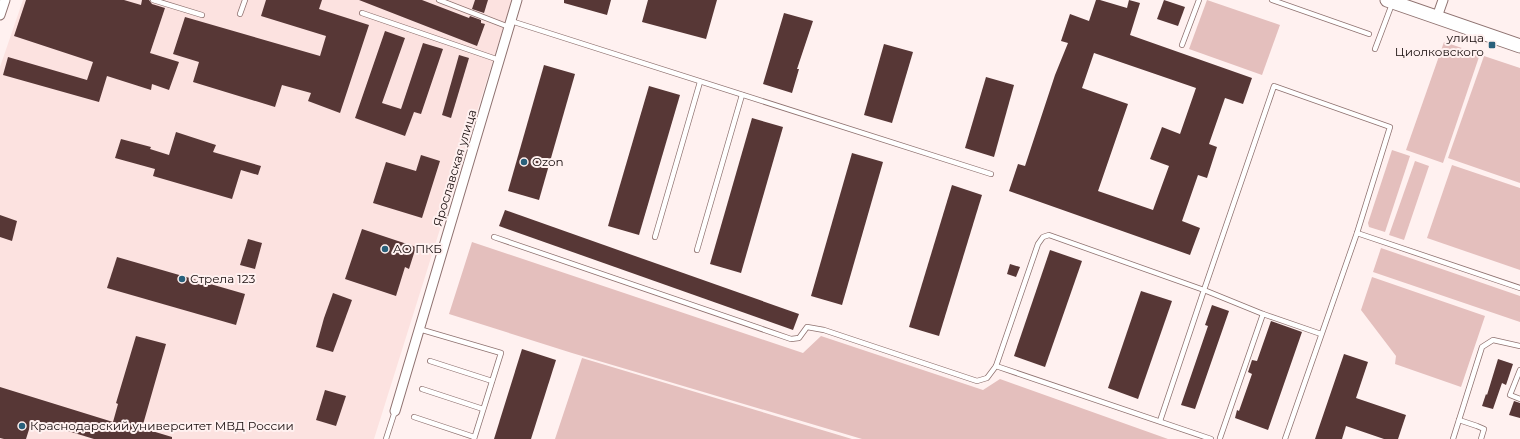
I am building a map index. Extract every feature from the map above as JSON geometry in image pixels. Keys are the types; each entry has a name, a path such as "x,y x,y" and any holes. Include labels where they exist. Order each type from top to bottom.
{"street":[{"path":"0,15 5,0"},
{"name":"Ярославская улица","path":"394,411 517,0"},
{"path":"1437,17 1443,0"},
{"path":"1390,1 1520,46"}],"lane":[{"path":"153,0 202,15"},
{"path":"240,14 245,0"},
{"path":"439,0 510,24 742,95 991,174"},
{"path":"1182,45 1199,0"},
{"path":"1272,0 1369,34"},
{"path":"1375,49 1390,1"},
{"path":"362,13 499,60"},
{"path":"655,237 700,82"},
{"path":"1160,421 1274,86 1390,128 1356,233 1285,439"},
{"path":"697,250 742,95"},
{"path":"1356,233 1520,288"},
{"path":"494,237 791,339 799,338 807,327 818,329 977,381 987,378 996,366 1038,244 1043,237 1049,235 1204,290 1263,314 1321,334"},
{"path":"1220,438 1263,314"},
{"path":"414,417 474,438 501,353 419,329"},
{"path":"1453,439 1482,347 1493,340 1520,346"},
{"path":"430,361 492,381"},
{"path":"996,366 1211,439"},
{"path":"1520,370 1510,396 1520,399"},
{"path":"422,389 483,409"},
{"path":"386,439 394,411"},
{"path":"1459,420 1484,429 1481,439"}],"shaded area":[{"path":"23,0 512,0 374,439 0,439 0,67"},
{"path":"1207,0 1280,25 1262,75 1189,49"},
{"path":"1444,42 1480,54 1443,163 1406,150"},
{"path":"1484,56 1520,68 1520,183 1448,158"},
{"path":"1392,150 1410,156 1385,232 1369,227 1368,223"},
{"path":"1415,161 1429,166 1404,240 1389,235"},
{"path":"1452,165 1520,188 1520,270 1427,238"},
{"path":"472,242 803,353 821,336 983,390 1000,379 1168,439 862,439 572,353 449,314"},
{"path":"1381,248 1520,296 1520,322 1373,272"},
{"path":"1372,277 1485,316 1461,387 1395,364 1396,356 1361,310"},
{"path":"582,358 852,439 555,439"}],"building":[{"path":"26,0 124,0 141,5 142,0 149,0 152,4 165,8 150,53 179,62 169,90 152,84 151,90 107,76 99,102 3,75 8,57 87,80 93,62 14,36"},
{"path":"266,0 322,0 319,9 369,25 340,113 308,101 311,93 282,85 275,107 193,82 199,62 173,54 185,17 320,56 326,36 261,16"},
{"path":"359,0 422,0 469,18 470,16 481,20 481,23 485,24 477,46"},
{"path":"475,0 488,0 484,13 472,9"},
{"path":"564,0 611,0 607,15 564,3"},
{"path":"648,0 717,0 706,39 642,22"},
{"path":"1096,0 1127,8 1129,0 1140,3 1130,35 1252,78 1243,104 1225,98 1209,144 1217,147 1207,178 1198,175 1182,221 1200,228 1190,255 1009,191 1018,164 1025,166 1055,75 1068,43 1061,41 1070,14 1089,21","holes":["1094,53 1196,88 1180,134 1162,127 1150,159 1169,166 1153,210 1098,191 1128,104 1082,88"]},
{"path":"1164,0 1185,7 1178,26 1157,19"},
{"path":"784,13 813,21 797,69 799,69 792,93 763,84"},
{"path":"385,31 405,38 382,103 401,109 423,43 443,49 421,114 414,112 405,136 355,118"},
{"path":"884,44 913,52 892,123 864,115"},
{"path":"459,55 469,58 451,118 442,115"},
{"path":"544,65 575,74 539,200 508,191"},
{"path":"986,77 1014,85 994,157 965,148"},
{"path":"649,86 680,95 639,235 608,226"},
{"path":"752,118 783,127 741,273 710,264"},
{"path":"176,132 216,145 213,152 261,166 258,175 241,170 232,199 153,176 155,169 115,158 121,139 151,147 150,149 169,155"},
{"path":"852,153 883,162 842,305 811,296"},
{"path":"421,155 440,161 422,218 373,203 386,162 416,171"},
{"path":"952,185 982,195 939,336 909,327"},
{"path":"505,210 799,314 793,330 499,226"},
{"path":"0,215 17,221 12,241 0,237"},
{"path":"362,229 416,247 409,269 405,267 396,296 345,279"},
{"path":"248,239 262,243 255,269 240,265"},
{"path":"1050,250 1082,261 1045,367 1014,356"},
{"path":"117,257 245,294 236,325 107,288"},
{"path":"1010,264 1020,267 1016,277 1007,274"},
{"path":"1141,291 1172,301 1138,399 1108,388"},
{"path":"333,293 352,300 333,352 316,347"},
{"path":"1212,305 1229,311 1195,409 1181,405 1208,326 1205,325"},
{"path":"1271,321 1302,332 1268,430 1235,418 1237,410 1239,411 1252,374 1248,372 1252,360 1257,361"},
{"path":"136,336 166,344 142,428 172,437 172,439 94,439 32,420 26,439 0,438 0,387 113,422 118,404 116,403"},
{"path":"522,349 556,360 531,439 494,439"},
{"path":"1344,354 1368,362 1356,398 1406,415 1398,439 1384,439 1346,426 1342,439 1315,439"},
{"path":"1498,359 1513,364 1506,385 1502,383 1493,409 1482,406"},
{"path":"325,390 346,396 336,426 316,420"},
{"path":"1514,401 1520,403 1520,418 1509,415"}],"place":[{"name":"улица Циолковского","path":"1492,45"},
{"name":"Ozon","path":"524,162"},
{"name":"АО ПКБ","path":"385,249"},
{"name":"Стрела 123","path":"182,279"},
{"name":"Краснодарский университет МВД России","path":"22,426"}]}
